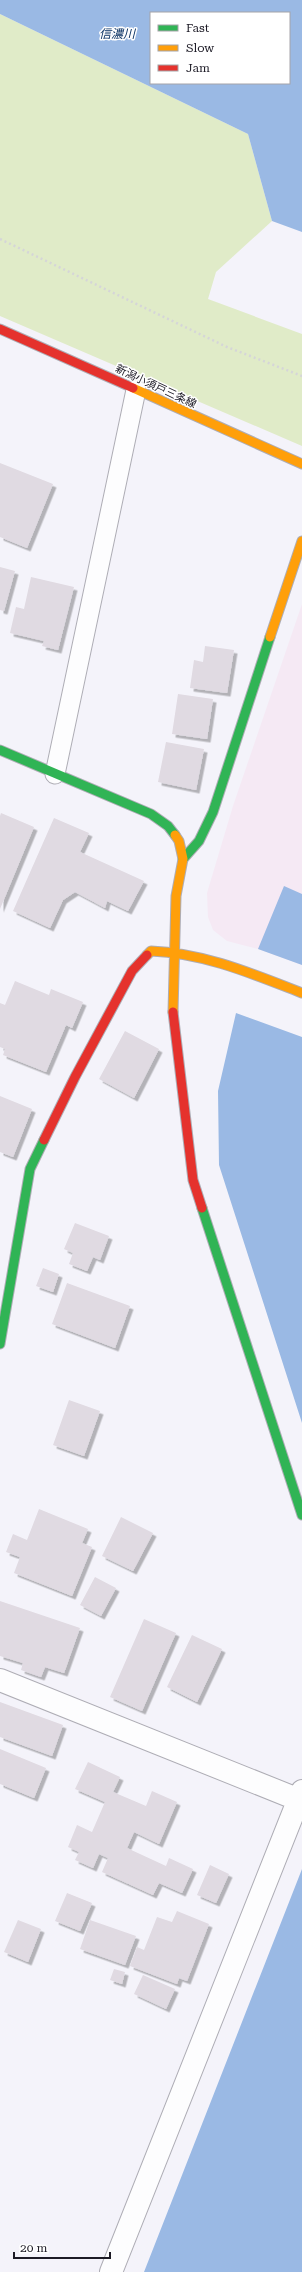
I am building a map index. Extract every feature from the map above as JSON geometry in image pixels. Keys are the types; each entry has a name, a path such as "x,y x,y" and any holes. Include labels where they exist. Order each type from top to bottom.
{"street":[{"name":"新潟小須戸三条線","path":"0,328 302,464"},
{"path":"183,859 199,841 213,812 302,541"},
{"path":"0,750 151,814 168,826 179,841 183,859 176,896 172,951 173,1025 193,1180 302,1515"},
{"path":"0,1344 30,1170 75,1077 132,971 151,951 172,951 236,969 302,993"},
{"path":"0,1680 301,1798 111,2272"}],"lane":[{"path":"55,774 136,390"}],"path":[{"path":"0,239 226,347 302,376"}],"shaded area":[{"path":"302,604 302,965 258,949 227,941 213,930 208,917 207,893 233,806"}],"green space":[{"path":"0,14 248,134 272,221 216,272 208,299 302,334 302,446 0,316"}],"water":[{"name":"信濃川","path":"0,0 302,0 302,232 272,221 248,134 0,14"},
{"path":"284,886 302,894 302,965 258,949"},
{"path":"236,1013 302,1037 302,1423 219,1165 218,1091"},
{"path":"302,1869 302,2272 144,2272"}],"building":[{"path":"0,463 53,484 27,548 0,537"},
{"path":"0,567 15,571 4,611 0,610"},
{"path":"31,577 74,587 58,650 42,646 44,641 10,633 16,607 24,609"},
{"path":"205,646 234,650 227,693 190,688 194,660 203,662"},
{"path":"178,694 213,699 207,739 172,734"},
{"path":"166,742 204,749 196,790 158,782"},
{"path":"1,813 34,827 0,909 0,816"},
{"path":"54,818 89,833 80,852 144,881 128,911 107,901 105,908 75,892 63,900 50,928 13,911"},
{"path":"15,981 49,995 51,989 83,1002 72,1028 66,1025 46,1072 3,1055 5,1049 0,1047 0,1003 5,1005"},
{"path":"125,1031 159,1049 134,1098 99,1079"},
{"path":"0,1096 32,1109 13,1157 0,1152"},
{"path":"75,1223 109,1236 100,1260 93,1257 87,1271 69,1264 73,1253 64,1249"},
{"path":"43,1268 59,1274 53,1292 36,1286"},
{"path":"67,1283 130,1306 115,1348 52,1324"},
{"path":"69,1400 100,1411 84,1456 53,1445"},
{"path":"39,1509 88,1529 82,1543 92,1547 72,1596 14,1573 20,1557 6,1552 13,1534 27,1540"},
{"path":"121,1517 153,1533 133,1571 102,1556"},
{"path":"95,1577 116,1588 101,1616 80,1605"},
{"path":"0,1601 80,1628 64,1673 45,1667 41,1677 21,1670 23,1663 0,1656"},
{"path":"144,1619 176,1633 142,1711 110,1697"},
{"path":"192,1635 222,1649 197,1702 167,1687"},
{"path":"0,1702 63,1725 52,1756 0,1737"},
{"path":"0,1749 46,1768 34,1798 0,1784"},
{"path":"88,1762 120,1777 113,1792 146,1806 152,1791 177,1802 159,1844 134,1832 127,1848 166,1866 169,1858 193,1869 182,1893 159,1883 153,1895 102,1872 108,1858 99,1854 93,1868 75,1860 79,1852 68,1847 77,1825 92,1832 105,1802 75,1789"},
{"path":"210,1865 229,1874 216,1903 197,1895"},
{"path":"67,1893 92,1903 80,1931 55,1921"},
{"path":"177,1911 209,1924 187,1981 179,1978 177,1984 130,1966 137,1947 144,1950 157,1917 172,1922"},
{"path":"18,1920 41,1929 28,1962 4,1952"},
{"path":"90,1920 136,1936 125,1965 80,1949"},
{"path":"114,1969 125,1972 122,1984 110,1980"},
{"path":"143,1975 175,1989 166,2009 134,1994"}],"traffic: fast":[{"path":"183,859 199,841 213,812 270,637"},
{"path":"0,750 151,814 168,826 175,835"},
{"path":"0,1344 30,1169 44,1140"},
{"path":"202,1208 302,1515"}],"traffic: slow":[{"path":"133,388 302,464"},
{"path":"270,637 302,541"},
{"path":"173,1012 176,896 183,859 179,841 175,835"},
{"path":"147,955 151,951 209,960 247,972 302,993"}],"traffic: jam":[{"path":"0,329 133,388"},
{"path":"44,1140 75,1077 132,971 147,955"},
{"path":"173,1012 193,1180 202,1208"}]}
